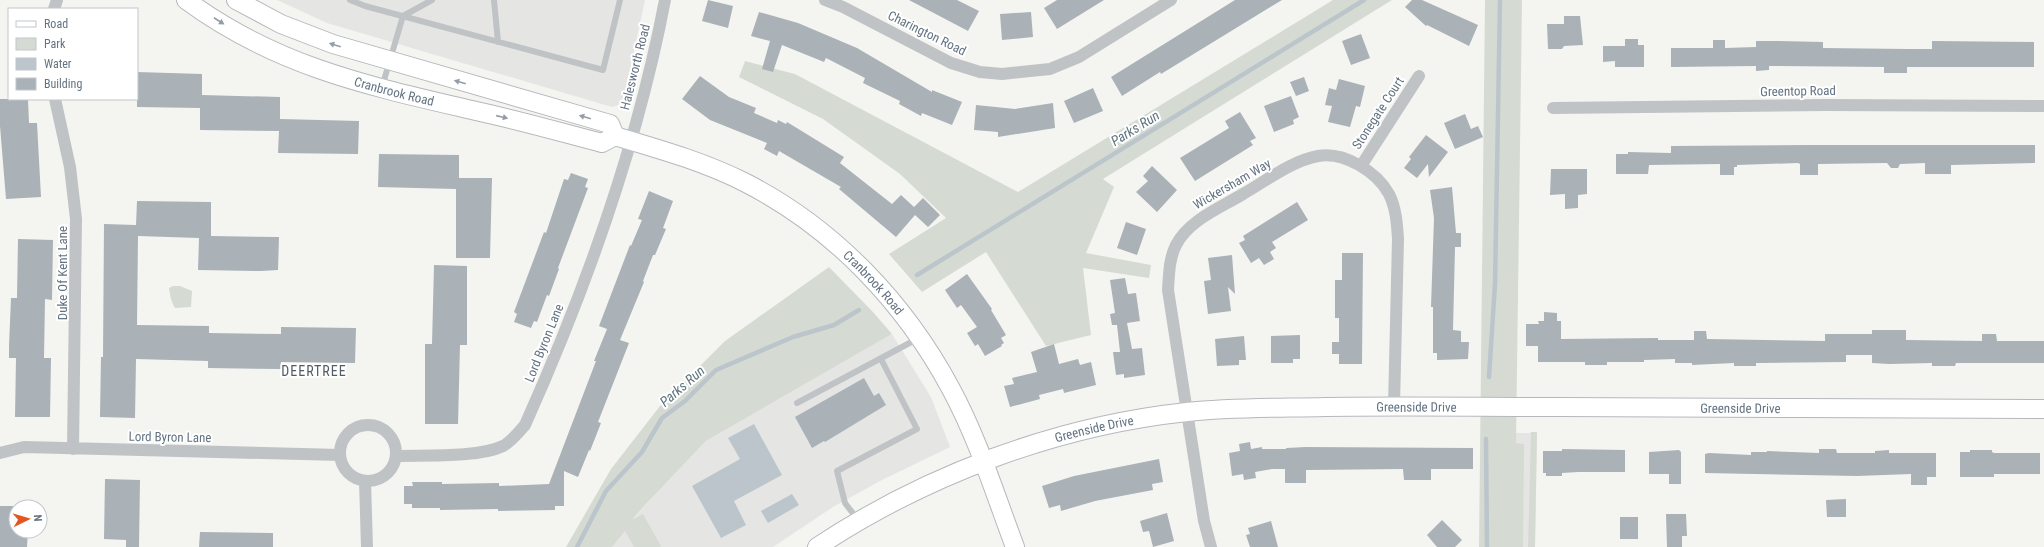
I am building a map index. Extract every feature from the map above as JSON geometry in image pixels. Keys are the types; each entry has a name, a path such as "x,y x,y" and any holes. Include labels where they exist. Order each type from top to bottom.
{"street":[{"name":"Cranbrook Road","path":"186,0 237,33 271,50 334,76 382,89 513,119 602,143 623,138"},
{"name":"Cranbrook Road","path":"236,0 256,12 304,34 390,62 610,124 623,138 724,173 759,190 798,215 864,270 897,305 921,338 951,389 983,462 1015,547"},
{"name":"Halesworth Road","path":"623,138 665,0"},
{"name":"Charington Road","path":"825,0 843,7 951,62 980,72 1002,74 1050,69 1079,57 1171,0"},
{"name":"Stonegate Court","path":"1361,166 1419,76"},
{"name":"Duke Of Kent Lane","path":"55,100 70,167 76,218 73,449"},
{"name":"Greentop Road","path":"1553,108 1826,104 2044,106"},
{"name":"Lord Byron Lane","path":"396,456 467,453 488,450 503,446 514,438 525,425 541,388 598,241 622,173 623,138"},
{"name":"Wickersham Way","path":"1211,547 1204,521 1168,290 1169,267 1176,245 1196,222 1296,163 1319,156 1337,157 1361,166 1376,178 1389,194 1396,214 1398,239 1394,406"},
{"name":"Greenside Drive","path":"817,547 859,521 936,481 983,462 1049,439 1094,428 1186,412 1234,408 1394,406 2044,409"},
{"path":"367,424 378,426 390,434 395,444 396,456 395,463 388,473 377,480 365,481 356,479 348,473 342,464 340,455 342,442 348,432 367,424"},
{"name":"Lord Byron Lane","path":"0,453 24,447 340,455"},
{"path":"365,481 367,547"}],"lane":[{"path":"350,0 403,16 604,70 620,0"},
{"path":"382,89 403,16 432,0"},
{"path":"494,0 498,42"},
{"path":"797,403 921,338"},
{"path":"859,521 845,503 837,471 917,429 881,359"}],"shaded area":[{"path":"277,0 645,0 624,97 618,105 612,107 327,23"},
{"path":"892,334 931,397 950,447 882,480 833,507 773,547 612,547 645,505 706,441"},
{"path":"1516,433 1537,433 1535,547 1513,547"}],"green space":[{"path":"1333,0 1392,0 1103,179 1114,187 1086,253 1151,265 1149,278 1083,268 1091,335 1046,346 986,252 922,292 889,254 946,218 900,174 823,119 739,77 745,61 795,74 1018,192"},
{"path":"1485,0 1522,0 1516,443 1524,444 1523,547 1479,547"},
{"path":"829,267 873,312 892,334 706,441 633,519 643,514 661,546 660,547 634,547 625,531 612,547 566,547 611,469 660,406 725,341"},
{"path":"173,286 180,286 192,291 191,307 175,308 169,288"},
{"path":"1531,432 1537,432 1535,547 1528,547"}],"water":[{"path":"754,424 782,475 734,501 746,525 721,538 692,486 740,459 728,438"},
{"path":"792,494 799,505 768,523 761,511"}],"building":[{"path":"708,0 733,6 728,28 702,21"},
{"path":"909,0 957,0 979,11 968,31"},
{"path":"1057,0 1104,0 1057,29 1044,8"},
{"path":"1235,0 1282,0 1161,74 1160,72 1122,96 1111,77"},
{"path":"1412,0 1422,0 1478,25 1469,46 1427,25 1426,26 1405,7"},
{"path":"759,12 798,23 857,48 932,92 932,90 962,102 952,125 922,113 921,116 899,104 900,101 863,83 865,78 826,58 824,62 782,45 773,72 762,69 770,41 751,36"},
{"path":"1031,12 1033,37 1002,40 1000,14"},
{"path":"1564,16 1580,16 1583,45 1564,46 1562,49 1548,49 1547,24 1564,24"},
{"path":"1361,34 1370,58 1351,65 1342,41"},
{"path":"1625,39 1638,39 1638,45 1644,45 1644,67 1615,67 1615,61 1603,62 1603,46 1625,46"},
{"path":"1713,40 1725,40 1725,48 1756,47 1756,41 1823,42 1823,48 1908,49 1932,49 1932,41 2034,42 2034,67 1907,67 1907,73 1884,73 1884,67 1769,66 1769,70 1756,71 1756,66 1671,67 1671,48 1713,48"},
{"path":"138,72 202,74 202,95 280,97 280,119 359,121 358,154 278,153 279,131 200,130 200,108 137,107"},
{"path":"700,76 729,97 756,108 754,113 777,123 778,120 786,124 787,122 844,157 840,163 892,204 901,195 914,207 923,198 940,215 928,227 915,215 896,237 839,189 841,187 779,151 777,156 764,149 767,143 710,120 682,99"},
{"path":"1304,77 1309,91 1296,96 1290,82"},
{"path":"1339,79 1365,86 1360,107 1356,106 1350,127 1328,122 1332,106 1325,105 1329,88 1336,90"},
{"path":"1093,88 1103,111 1074,123 1064,101"},
{"path":"1291,96 1299,117 1293,120 1294,124 1274,132 1264,106"},
{"path":"0,99 28,100 29,123 37,123 41,197 6,199 0,126"},
{"path":"1053,103 1055,128 998,137 998,132 974,130 976,105 1015,109"},
{"path":"1240,112 1256,138 1250,141 1253,145 1195,181 1180,158 1229,128 1225,121"},
{"path":"1465,114 1471,129 1478,126 1483,137 1455,149 1444,123"},
{"path":"1426,135 1448,152 1429,177 1428,164 1417,178 1404,168 1411,159 1409,157"},
{"path":"2035,145 2035,163 1951,165 1951,174 1925,174 1925,163 1900,164 1898,168 1891,168 1887,163 1818,164 1818,175 1800,175 1800,164 1798,163 1737,165 1737,167 1734,167 1734,175 1720,175 1720,164 1649,165 1648,174 1616,174 1616,154 1628,154 1628,152 1671,153 1671,146"},
{"path":"379,154 459,155 459,178 492,178 490,258 456,258 456,189 378,187"},
{"path":"1152,166 1177,190 1157,212 1136,192 1148,181 1143,176"},
{"path":"1551,169 1587,169 1587,194 1578,195 1578,208 1565,209 1565,194 1550,195"},
{"path":"571,173 588,179 585,187 588,188 549,296 547,295 537,322 534,321 531,328 514,322 517,314 514,312 544,232 546,233 564,179 568,180"},
{"path":"1452,187 1456,233 1461,233 1461,247 1455,247 1453,330 1461,331 1461,342 1469,342 1468,359 1437,360 1437,353 1433,353 1433,307 1431,307 1434,218 1430,190"},
{"path":"649,191 673,201 663,228 666,229 655,255 653,255 643,281 644,282 620,340 629,343 598,422 601,423 590,451 589,450 578,477 564,471 564,506 555,506 555,510 498,511 498,509 440,510 440,508 412,508 412,504 404,504 404,486 413,486 412,482 442,482 442,484 499,483 499,486 549,484 607,329 599,326 630,245 631,246 642,220 638,219"},
{"path":"137,201 211,202 211,236 279,237 278,270 261,271 198,270 199,238 138,236 137,325 209,326 209,333 281,334 281,327 356,328 355,363 281,362 281,369 208,368 208,361 136,359 135,418 100,417 101,357 103,357 104,224 136,225"},
{"path":"1297,202 1308,220 1272,242 1276,248 1270,252 1274,259 1264,265 1259,258 1251,263 1239,243 1245,240 1243,236"},
{"path":"1126,222 1146,229 1137,255 1117,248"},
{"path":"18,239 53,240 52,300 45,299 44,358 51,358 50,417 15,417 16,358 9,358 9,346 11,298 17,298"},
{"path":"1342,253 1363,253 1362,364 1339,364 1339,354 1332,354 1332,342 1339,342 1339,318 1335,318 1335,280 1342,280"},
{"path":"1232,255 1235,294 1228,287 1231,311 1208,314 1204,281 1211,280 1208,258"},
{"path":"434,265 467,266 467,345 460,345 458,424 425,424 425,344 432,344"},
{"path":"967,274 992,309 991,310 1006,335 1001,338 1004,343 1001,345 1002,346 985,356 978,344 975,346 967,333 977,327 961,305 957,308 945,290"},
{"path":"1125,278 1128,294 1136,293 1140,321 1127,323 1132,349 1142,348 1145,375 1124,378 1124,374 1116,375 1113,352 1120,352 1117,325 1112,325 1110,314 1115,313 1110,280"},
{"path":"1544,312 1557,313 1557,321 1561,321 1561,339 1658,338 1658,340 1694,340 1694,331 1706,331 1707,339 1825,341 1825,334 1872,334 1872,330 1906,330 1906,340 1982,341 1982,334 1996,334 1997,341 2044,341 2044,363 1956,363 1955,366 1932,366 1932,363 1889,364 1872,363 1872,355 1846,355 1846,362 1756,363 1756,366 1734,366 1734,363 1692,365 1692,363 1675,363 1675,359 1644,360 1644,362 1607,362 1607,365 1585,365 1585,362 1538,362 1538,346 1526,346 1526,324 1539,324 1538,321 1544,321"},
{"path":"1300,335 1300,359 1293,359 1293,363 1271,363 1271,336"},
{"path":"1244,336 1246,360 1239,360 1239,365 1217,366 1215,339"},
{"path":"1054,344 1059,364 1078,359 1080,365 1091,362 1096,385 1064,393 1063,389 1039,395 1040,399 1010,407 1004,386 1014,384 1012,378 1037,372 1031,352"},
{"path":"864,378 874,396 879,393 886,405 825,442 824,441 812,448 795,417"},
{"path":"1250,442 1251,449 1262,447 1262,449 1306,447 1473,448 1473,469 1431,469 1431,480 1404,480 1403,469 1306,470 1306,483 1285,483 1285,469 1272,469 1255,472 1256,478 1244,480 1243,474 1232,476 1229,453 1240,451 1239,444"},
{"path":"1562,449 1625,450 1625,472 1578,472 1562,473 1562,476 1546,476 1546,473 1543,473 1543,451 1562,451"},
{"path":"1819,449 1836,449 1837,453 1875,453 1875,451 1889,450 1889,453 1936,453 1936,477 1927,477 1927,485 1911,485 1911,474 1857,476 1705,473 1705,454 1709,453 1751,455 1751,452 1767,451 1819,453"},
{"path":"1679,450 1681,452 1681,484 1669,484 1669,474 1649,474 1649,452"},
{"path":"1970,450 1992,450 1994,453 2040,453 2040,474 1994,474 1994,477 1960,477 1960,452 1970,452"},
{"path":"1159,459 1163,482 1152,484 1153,490 1095,501 1061,511 1060,505 1049,508 1042,486 1074,476"},
{"path":"105,479 140,480 139,547 126,547 126,540 104,539"},
{"path":"1846,499 1846,517 1827,517 1826,500"},
{"path":"0,506 8,506 8,539 28,539 27,547 0,547"},
{"path":"1167,513 1174,541 1153,547 1149,531 1143,532 1140,521"},
{"path":"1666,514 1686,514 1687,536 1682,536 1682,547 1667,547"},
{"path":"1620,517 1638,517 1638,539 1620,539"},
{"path":"1442,520 1462,540 1455,547 1437,547 1427,535"},
{"path":"1271,521 1278,547 1250,547 1246,535 1250,534 1248,528"},
{"path":"200,532 273,533 273,547 199,547"}],"waterway":[{"name":"Parks Run","path":"917,275 1364,0"},
{"path":"1489,377 1495,284 1500,0"},
{"name":"Parks Run","path":"577,547 606,491 642,452 662,418 685,401 716,370 793,337 834,325 859,310"},
{"path":"1486,439 1487,547"}],"district":[{"name":"DEERTREE","path":"314,371"}]}
